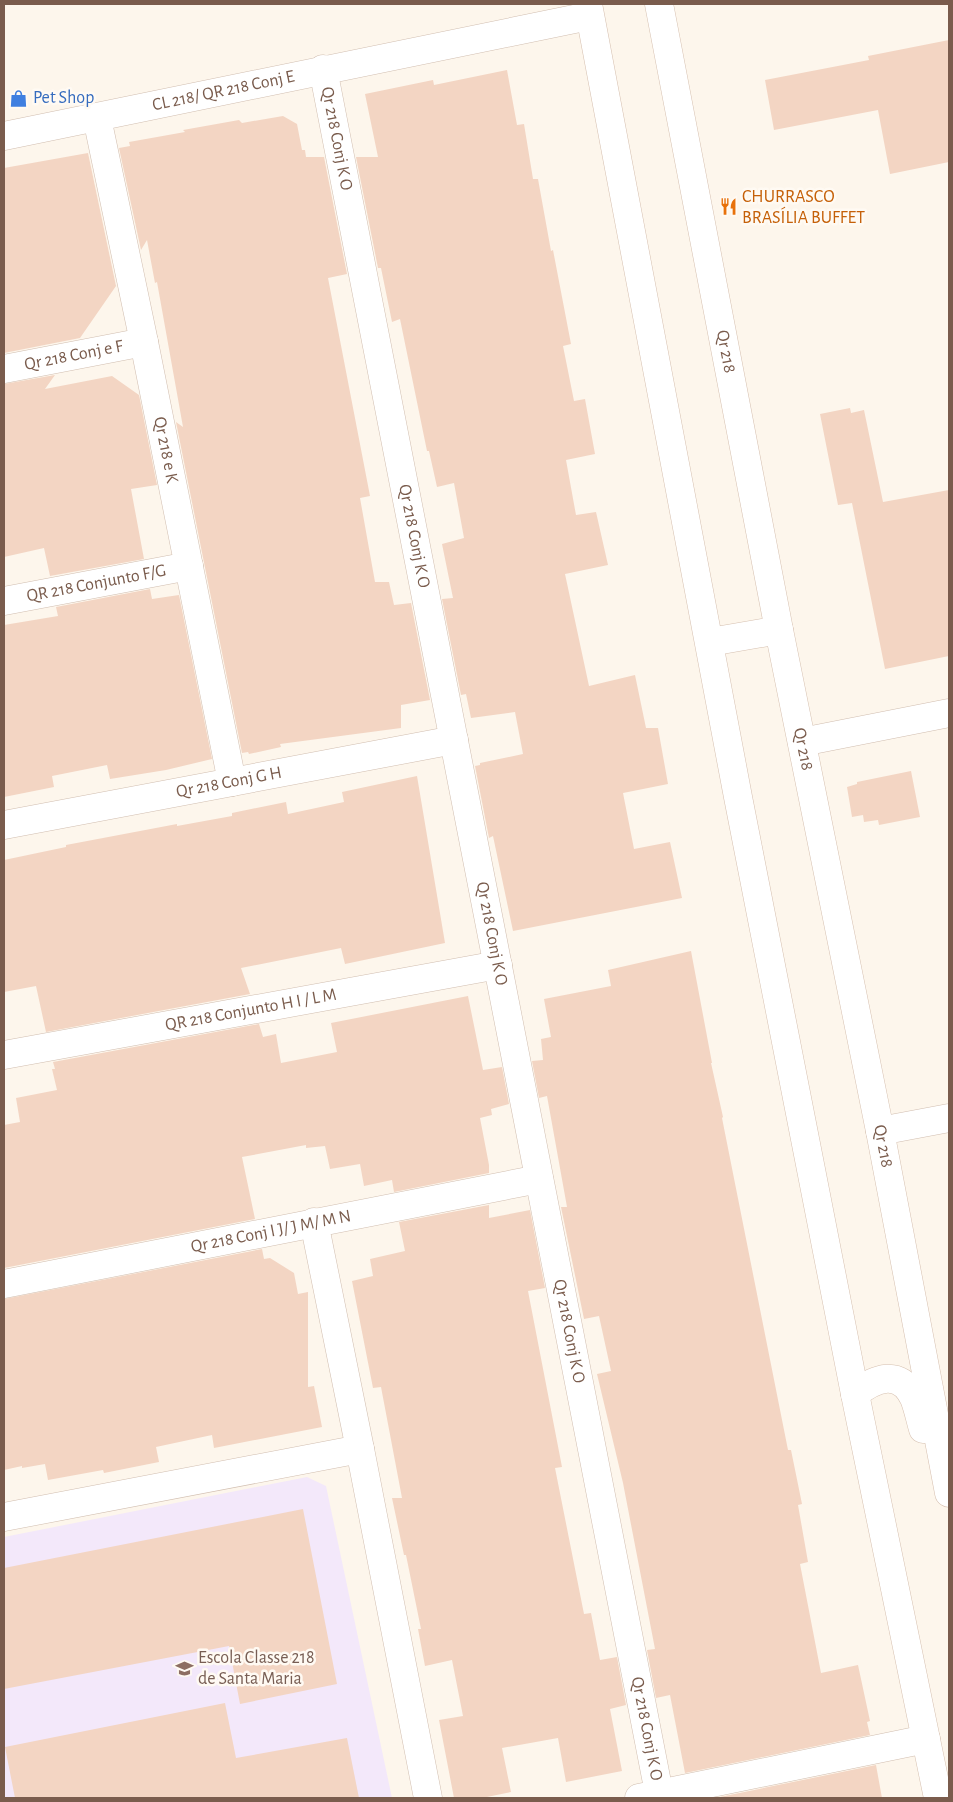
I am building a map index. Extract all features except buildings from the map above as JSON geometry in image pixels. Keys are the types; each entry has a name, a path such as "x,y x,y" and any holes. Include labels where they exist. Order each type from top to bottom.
{"street":[{"name":"Qr 218","path":"659,4 779,630 880,1131 949,1493"},
{"path":"589,10 738,797 855,1394 938,1798"},
{"name":"CL 218/ QR 218 Conj E","path":"4,136 323,70 589,10"},
{"name":"Qr 218 Conj K O","path":"323,70 539,1179 653,1797"},
{"name":"Qr 218 e K","path":"97,118 232,782"},
{"name":"Qr 218 Conj e F","path":"4,369 144,342"},
{"name":"QR 218 Conjunto F/G","path":"4,602 189,566"},
{"path":"710,642 779,630"},
{"path":"802,742 949,713"},
{"name":"Qr 218 Conj G H","path":"4,825 454,740"},
{"name":"QR 218 Conjunto H I / L M","path":"4,1055 498,965"},
{"path":"880,1131 949,1118"},
{"name":"Qr 218 Conj I J/ J M/ M N","path":"4,1284 539,1179"},
{"path":"314,1222 428,1798"},
{"path":"855,1394 877,1379 892,1378 905,1386 913,1397 949,1509"},
{"path":"4,1517 360,1448"},
{"path":"653,1797 926,1739"}],"shaded area":[{"name":"Escola Classe 218 de Santa Maria","path":"307,1477 326,1486 392,1798 4,1798 4,1537"}],"place":[{"name":"Pet Shop","path":"19,98"},
{"name":"CHURRASCO BRASÍLIA BUFFET","path":"728,207"},
{"name":"Escola Classe 218 de Santa Maria","path":"184,1668"}]}
